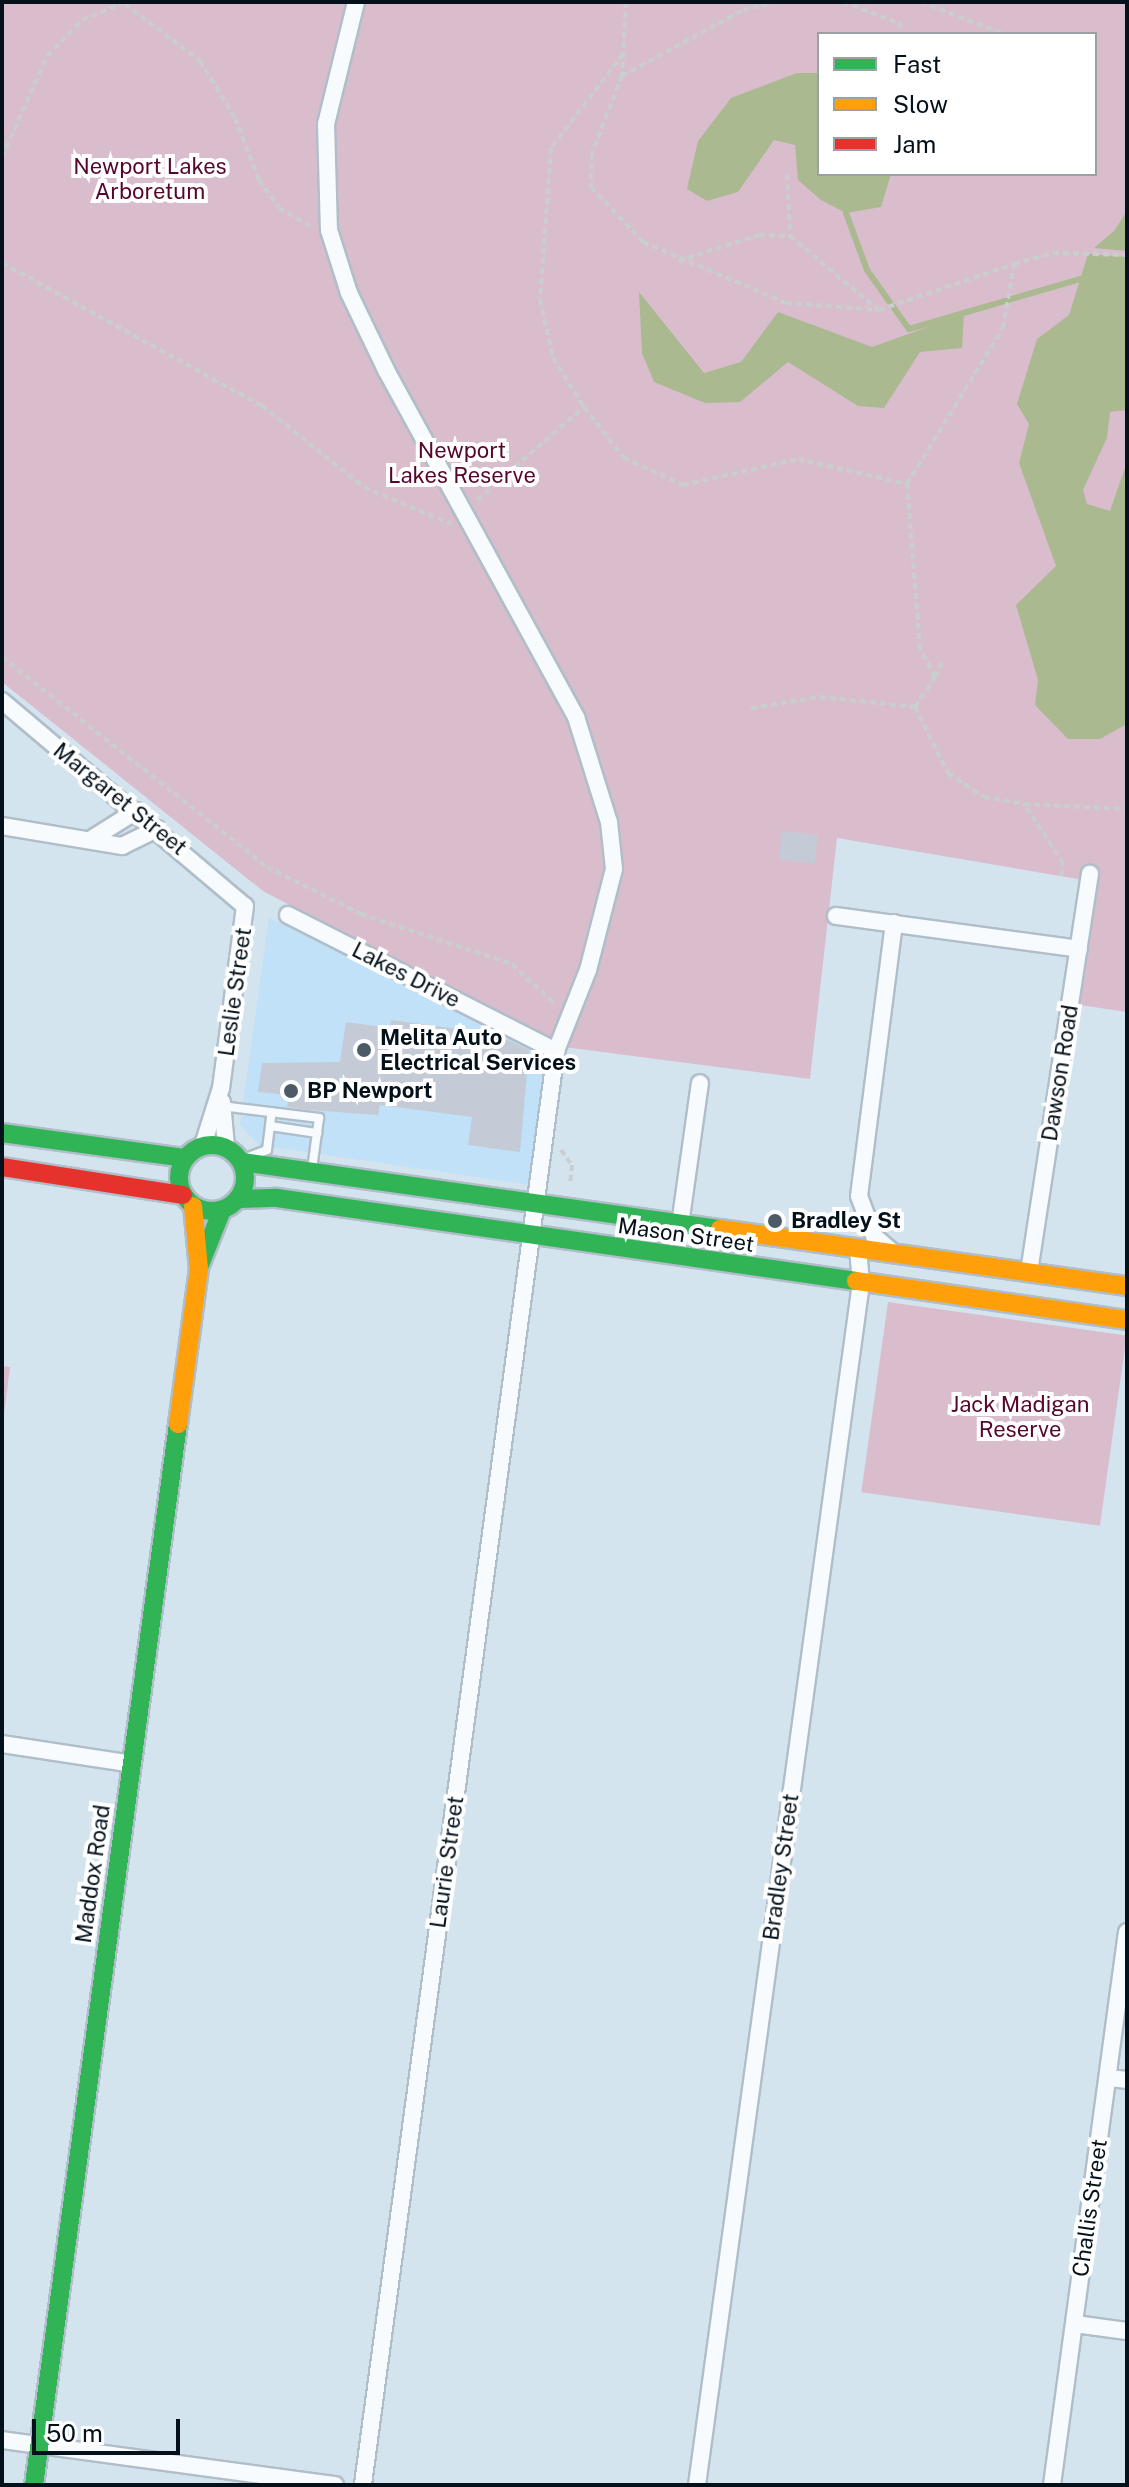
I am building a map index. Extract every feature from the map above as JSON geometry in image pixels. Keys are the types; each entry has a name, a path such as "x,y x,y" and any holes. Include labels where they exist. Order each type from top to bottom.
{"street":[{"path":"356,2 326,124 329,230 349,293 463,512 576,717 609,822 614,869 571,1020 556,1051 537,1205"},
{"name":"Margaret Street","path":"2,701 239,896"},
{"path":"93,838 136,811"},
{"path":"2,826 93,838 122,846 157,829"},
{"name":"Dawson Road","path":"1029,1272 1090,874"},
{"name":"Leslie Street","path":"203,1145 219,1106 245,924 239,896"},
{"name":"Lakes Drive","path":"288,915 556,1051"},
{"path":"836,916 1079,949"},
{"path":"894,923 859,1196 874,1236 896,1255"},
{"path":"680,1225 700,1083"},
{"name":"Leslie Street","path":"219,1106 226,1147"},
{"path":"2,1133 185,1158 203,1145 226,1147 241,1161 239,1199 222,1210 188,1200 2,1167"},
{"path":"185,1158 188,1200"},
{"name":"Mason Street","path":"241,1161 312,1174 1127,1286"},
{"name":"Mason Street","path":"239,1199 301,1201 531,1239 1127,1320"},
{"name":"Maddox Road","path":"188,1200 199,1269"},
{"name":"Laurie Street","path":"363,2485 537,1205"},
{"name":"Maddox Road","path":"34,2485 199,1269 222,1210"},
{"name":"Bradley Street","path":"697,2485 861,1283 858,1250"},
{"path":"2,1744 132,1764"},
{"name":"Challis Street","path":"1052,2485 1127,1932"},
{"path":"1108,2078 1127,2080"},
{"path":"1075,2324 1127,2331"},
{"path":"2,2440 335,2485"}],"lane":[{"path":"219,1106 319,1118 312,1174"},
{"path":"241,1161 267,1150 272,1112"},
{"path":"270,1126 317,1133"}],"path":[{"path":"626,2 622,76 592,153 591,187 643,242 676,262 786,303 879,310 1053,253 1127,255"},
{"path":"622,76 743,10 774,2"},
{"path":"843,2 899,23 902,32"},
{"path":"921,2 999,32"},
{"path":"2,157 47,56 82,20 125,3 200,61 279,208 329,230"},
{"path":"623,54 551,148 540,300 553,358 584,407 624,458 683,485 798,459 907,484"},
{"path":"787,174 790,236"},
{"path":"676,262 759,235 790,236 879,310"},
{"path":"2,263 262,406 364,487 476,534"},
{"path":"935,677 920,649 907,484 1003,328 1010,302 1014,264"},
{"path":"463,512 584,407"},
{"path":"2,657 267,867 361,914 512,964 571,1020"},
{"path":"915,707 942,662"},
{"path":"751,708 820,697 915,707"},
{"path":"915,707 948,773 984,797 1024,804 1127,809"},
{"path":"1024,804 1063,863 1061,876"}],"shaded area":[{"path":"797,73 817,73 817,176 890,176 881,207 846,213 821,200 798,180 795,145 774,140 738,192 707,201 687,189 698,141 731,98"},
{"path":"1127,211 1127,251 1094,248 1114,231"},
{"path":"1088,254 1127,257 1127,410 1110,412 1107,438 1083,490 1087,504 1110,511 1127,462 1127,724 1100,739 1068,739 1035,705 1038,680 1016,605 1056,566 1019,463 1029,424 1017,404 1037,339 1069,315"},
{"path":"639,292 704,373 741,362 778,312 872,347 964,314 962,348 920,352 884,408 858,406 788,362 740,402 705,403 654,382 642,353"},
{"path":"269,918 548,1053 531,1185 259,1145 240,1125"}],"green space":[{"name":"Newport Lakes Reserve","path":"2,2 1127,2 1127,1012 1080,1005 1095,882 837,838 810,1079 556,1046 263,891 2,682"},
{"name":"Jack Madigan Reserve","path":"888,1302 1127,1336 1100,1526 861,1492"},
{"path":"2,1366 10,1367 2,1431"}],"building":[{"path":"782,831 818,835 815,864 779,860"},
{"path":"391,1020 495,1034 529,1050 520,1152 468,1145 472,1117 380,1105 378,1115 309,1110 287,1107 289,1095 258,1092 262,1063 340,1062 346,1022 390,1028"}],"waterway":[{"path":"846,213 867,270 909,329 1080,279"}],"traffic: fast":[{"path":"2,1133 185,1158"},
{"path":"205,1145 219,1145 231,1150 240,1159 245,1178 243,1191 236,1202 219,1211 205,1211 193,1206 184,1197 179,1185 179,1171 184,1159 193,1150 205,1145"},
{"path":"242,1162 720,1229"},
{"path":"239,1199 277,1198 856,1281"},
{"path":"200,1265 222,1210"},
{"path":"34,2485 178,1424"}],"traffic: slow":[{"path":"178,1424 199,1269 193,1206"},
{"path":"720,1229 1127,1286"},
{"path":"856,1281 1127,1320"}],"traffic: jam":[{"path":"2,1167 183,1195"}],"place":[{"name":"Melita Auto Electrical Services","path":"364,1050"},
{"name":"BP Newport","path":"291,1091"},
{"name":"Bradley St","path":"775,1221"}],"park label":[{"name":"Newport Lakes Arboretum","path":"150,178"}]}
